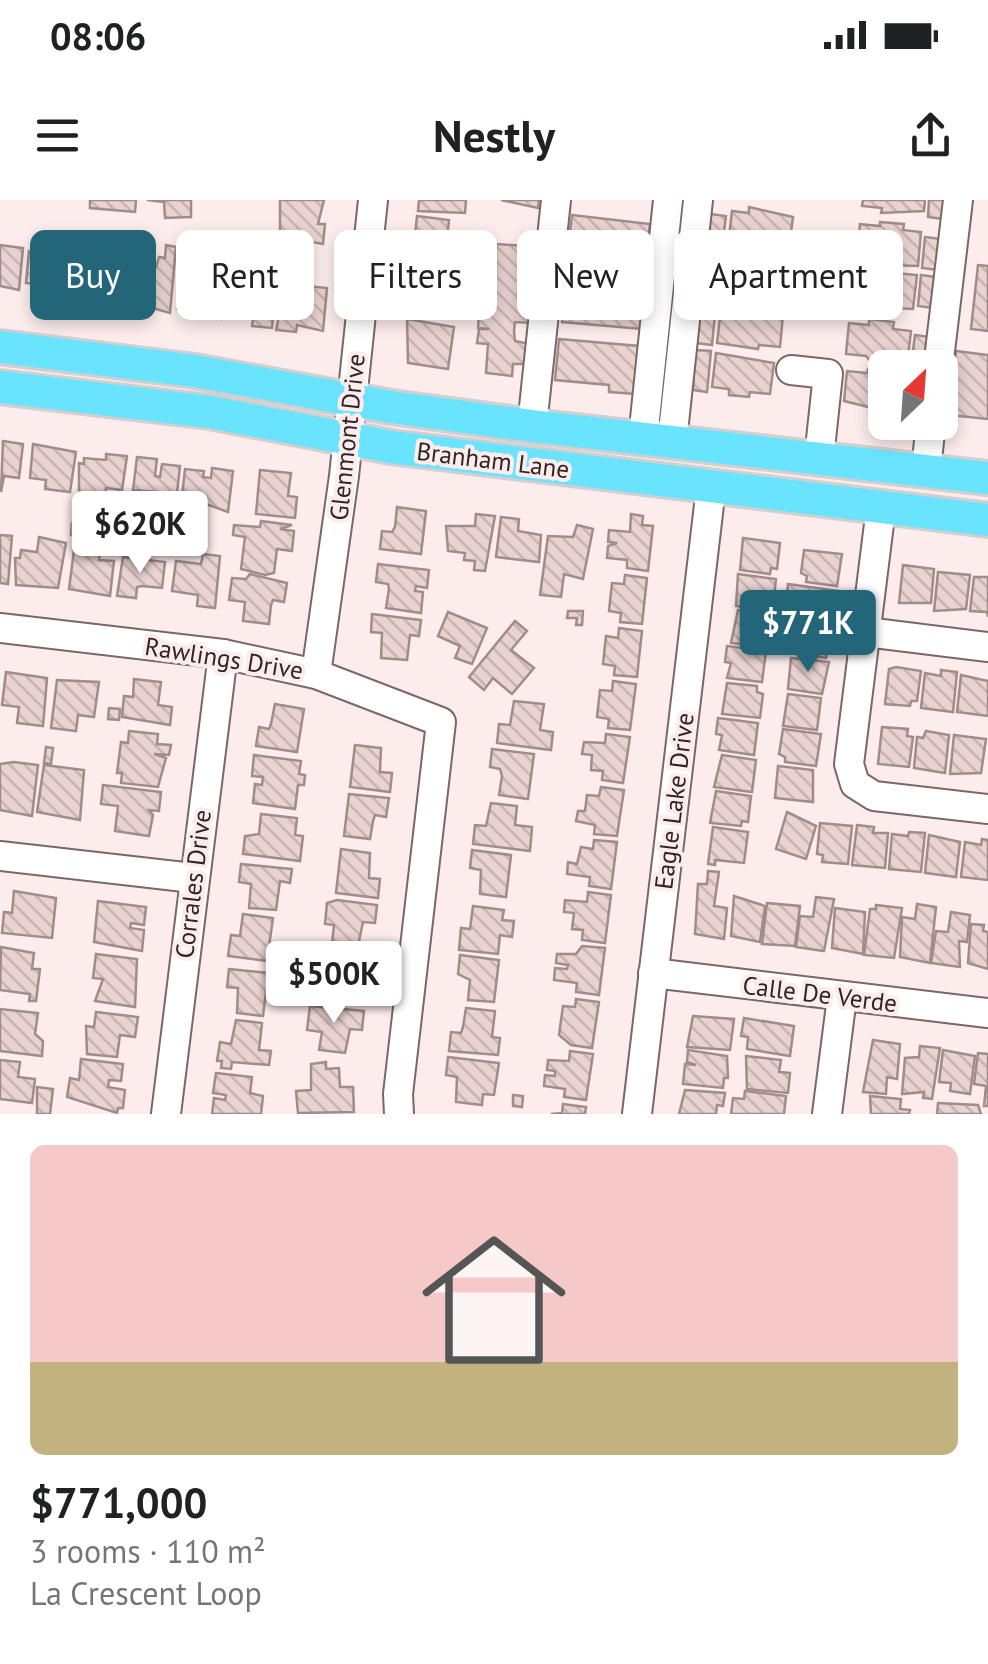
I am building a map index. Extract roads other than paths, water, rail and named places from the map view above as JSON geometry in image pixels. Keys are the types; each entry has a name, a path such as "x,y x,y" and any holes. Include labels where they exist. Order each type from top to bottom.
{"main road":[{"name":"Branham Lane","path":"0,348 195,371 351,400 532,426 988,478"},
{"name":"Branham Lane","path":"0,387 210,412 348,439 711,488 988,520"}],"street":[{"name":"Glenmont Drive","path":"316,674 348,439 373,200"},
{"path":"532,426 556,200"},
{"path":"658,440 668,200"},
{"path":"658,440 698,200"},
{"path":"940,350 958,200"},
{"path":"791,370 828,374 819,458"},
{"path":"926,470 930,440"},
{"name":"Eagle Lake Drive","path":"637,1114 711,488"},
{"path":"881,508 850,764 856,784 874,796 988,809"},
{"name":"Rawlings Drive","path":"0,628 223,654 316,674 440,722 398,1094 400,1114"},
{"path":"866,632 988,646"},
{"name":"Corrales Drive","path":"166,1114 223,654"},
{"path":"0,856 193,878"},
{"name":"Calle De Verde","path":"653,973 988,1012"},
{"path":"827,1114 842,997"}]}
